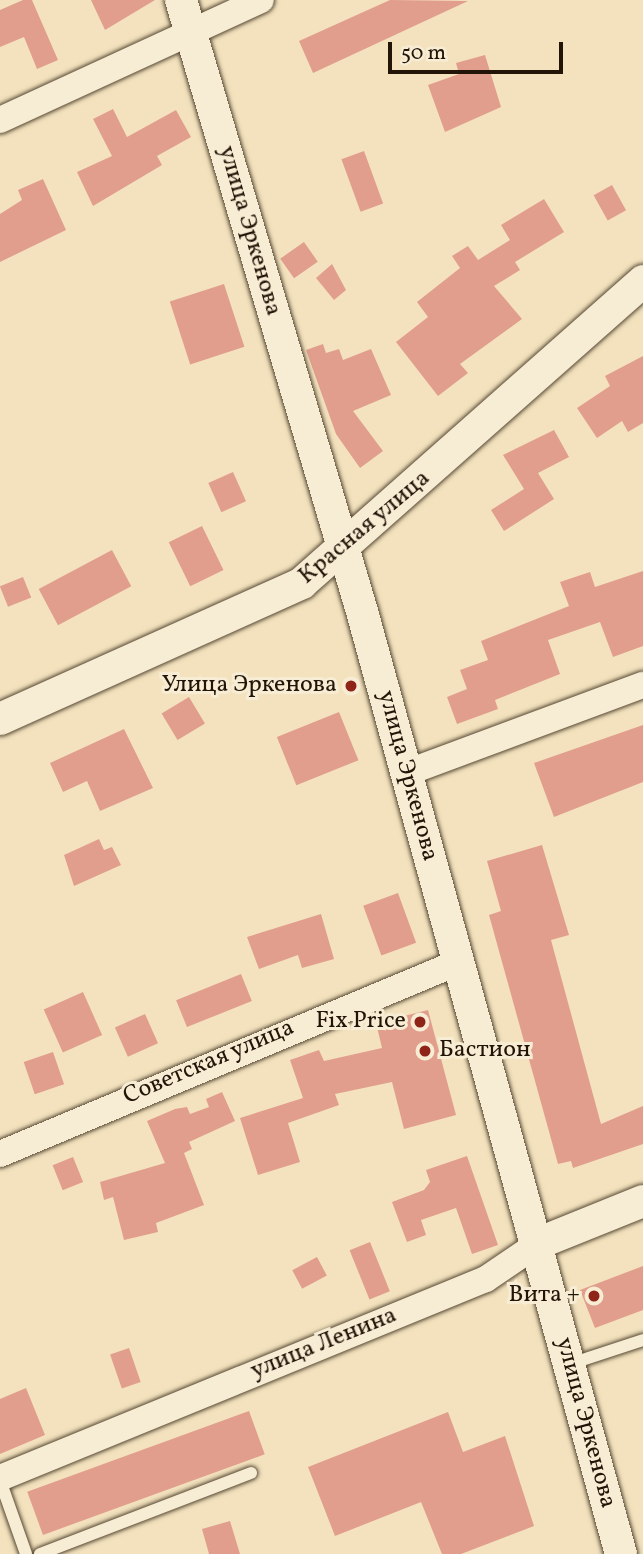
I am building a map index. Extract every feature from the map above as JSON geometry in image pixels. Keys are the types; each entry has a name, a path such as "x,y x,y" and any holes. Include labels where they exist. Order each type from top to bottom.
{"street":[{"name":"улица Эркенова","path":"181,0 406,773 539,1243 567,1365 621,1554"},
{"path":"0,120 261,0"},
{"name":"Красная улица","path":"0,719 302,583 643,281"},
{"path":"406,773 643,685"},
{"name":"Советская улица","path":"0,1154 458,961"},
{"name":"улица Ленина","path":"0,1479 486,1279 539,1243 643,1201"}],"lane":[{"path":"567,1365 643,1340"},
{"path":"40,1554 251,1473"},
{"path":"0,1479 26,1554"}],"building":[{"path":"23,0 32,0 58,60 37,69 24,37 0,47 0,10"},
{"path":"91,0 155,0 105,30"},
{"path":"390,0 468,1 313,73 299,41"},
{"path":"485,55 501,107 445,132 428,85 459,74 456,63"},
{"path":"113,109 127,137 176,110 191,137 157,156 162,165 93,206 77,172 112,156 93,119"},
{"path":"364,151 383,204 361,212 341,159"},
{"path":"43,179 66,230 0,262 0,214 22,200 18,190"},
{"path":"612,185 626,210 608,221 594,195"},
{"path":"544,199 564,232 515,262 520,270 494,286 522,319 460,364 468,373 438,396 396,342 428,317 417,302 460,268 452,256 468,246 478,260 510,240 501,225"},
{"path":"304,242 318,262 294,278 280,259"},
{"path":"332,264 346,290 334,300 316,278"},
{"path":"224,284 244,347 190,364 170,302"},
{"path":"323,344 326,353 339,349 343,360 371,349 391,395 353,411 383,451 360,468 336,434 306,350"},
{"path":"643,356 643,423 628,432 622,421 597,438 577,408 610,386 605,376"},
{"path":"554,430 569,457 538,473 554,499 504,531 491,510 524,489 503,455"},
{"path":"233,472 246,501 221,512 208,483"},
{"path":"202,526 223,570 190,586 169,542"},
{"path":"112,550 131,586 58,625 39,589"},
{"path":"643,571 643,646 613,657 600,622 548,640 560,674 495,700 498,709 457,724 447,697 467,689 460,670 488,660 481,641 569,606 560,582 590,572 595,587"},
{"path":"23,577 31,597 8,607 0,586"},
{"path":"189,697 205,724 178,740 162,713"},
{"path":"339,712 358,760 296,785 277,737"},
{"path":"643,725 643,782 554,817 534,763"},
{"path":"124,729 153,788 100,811 87,781 63,792 50,763"},
{"path":"99,839 104,850 112,847 121,865 74,886 64,855"},
{"path":"542,845 569,935 551,940 601,1124 643,1106 643,1144 573,1168 571,1161 558,1164 489,915 501,911 487,861"},
{"path":"398,893 416,943 381,955 363,906"},
{"path":"321,914 334,959 302,968 298,955 259,969 247,937"},
{"path":"241,974 252,1001 187,1027 176,1000"},
{"path":"83,992 102,1035 63,1052 44,1009"},
{"path":"428,1010 456,1115 404,1129 392,1082 335,1094 339,1105 288,1123 300,1162 258,1175 240,1118 303,1098 290,1060 319,1050 324,1061 382,1048 376,1023"},
{"path":"145,1014 158,1043 128,1057 115,1027"},
{"path":"53,1052 64,1084 35,1094 24,1062"},
{"path":"222,1092 235,1121 189,1142 192,1149 184,1153 204,1205 156,1223 158,1232 124,1240 113,1197 104,1200 100,1182 165,1163 147,1121 175,1109 187,1107 190,1114 209,1107 206,1099"},
{"path":"467,1156 498,1245 472,1254 456,1208 421,1220 426,1235 407,1242 392,1202 424,1190 430,1182 426,1170"},
{"path":"73,1157 83,1182 63,1190 53,1165"},
{"path":"370,1242 390,1291 369,1299 350,1250"},
{"path":"317,1257 327,1276 302,1289 292,1270"},
{"path":"643,1266 643,1310 595,1328 580,1290"},
{"path":"129,1348 141,1382 122,1389 110,1355"},
{"path":"26,1388 45,1435 0,1454 0,1399"},
{"path":"249,1411 265,1454 43,1535 27,1492"},
{"path":"448,1412 463,1452 505,1436 534,1526 461,1554 442,1554 421,1502 335,1536 308,1467"},
{"path":"230,1521 240,1554 209,1554 202,1529"}],"place":[{"name":"Улица Эркенова","path":"351,686"},
{"name":"Fix Price","path":"420,1022"},
{"name":"Бастион","path":"425,1051"},
{"name":"Вита +","path":"594,1296"}]}
